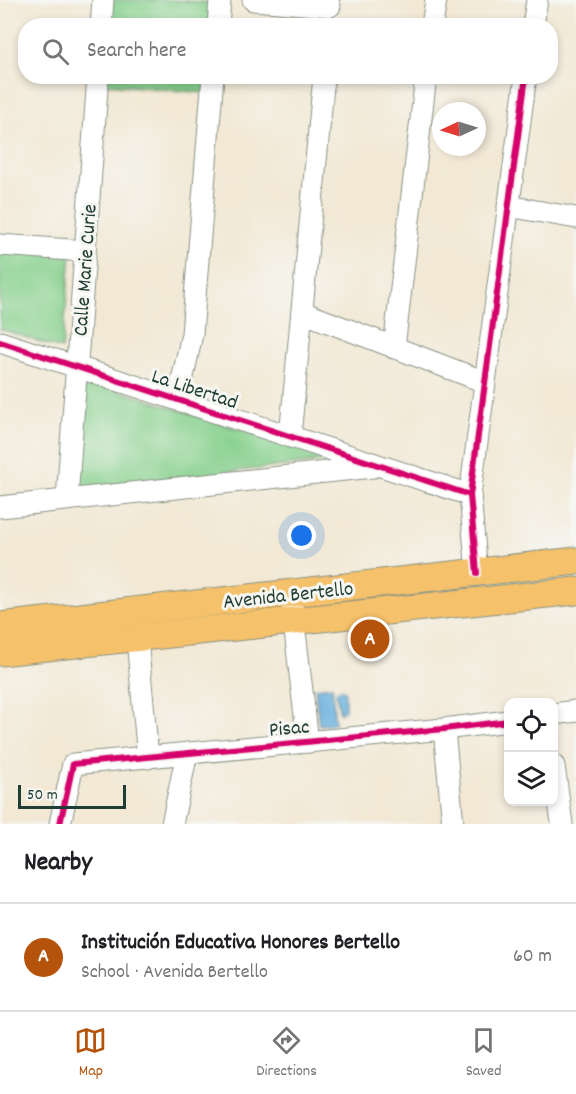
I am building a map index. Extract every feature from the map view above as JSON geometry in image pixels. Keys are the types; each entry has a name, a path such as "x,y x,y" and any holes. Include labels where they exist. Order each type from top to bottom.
{"main road":[{"name":"Avenida Bertello","path":"0,626 576,561"},
{"name":"Avenida Bertello","path":"0,652 576,591"}],"street":[{"path":"102,18 103,0"},
{"path":"219,18 220,0"},
{"path":"253,0 330,10"},
{"path":"433,18 436,0"},
{"path":"534,18 537,0"},
{"name":"Calle Marie Curie","path":"67,499 97,84"},
{"path":"178,400 192,334 212,84"},
{"path":"290,437 323,84"},
{"path":"394,348 425,84"},
{"path":"477,573 470,495 525,84"},
{"path":"508,206 576,218"},
{"path":"0,245 85,251"},
{"path":"302,312 485,382"},
{"name":"La Libertad","path":"0,342 470,495"},
{"path":"0,507 379,466"},
{"path":"291,593 308,742"},
{"path":"137,639 148,758"},
{"path":"558,713 576,711"},
{"name":"Pisac","path":"60,824 73,764 504,722"},
{"path":"444,729 453,824"},
{"path":"172,824 187,753"},
{"path":"558,795 562,824"}],"green space":[{"path":"106,0 172,0 214,3 213,18 105,18"},
{"path":"111,84 207,84 206,93"},
{"path":"0,247 71,254 62,349 0,329"},
{"path":"82,379 336,460 79,489"}],"water":[{"path":"332,686 335,724 319,725 315,688"},
{"path":"340,689 345,691 345,710 340,714 336,692"}],"cycle path":[{"path":"477,573 470,495 525,84"},
{"path":"0,342 470,495"},
{"path":"60,824 73,764 504,722"}],"place":[{"name":"Institución Educativa Honores Bertello","path":"370,639"}]}
